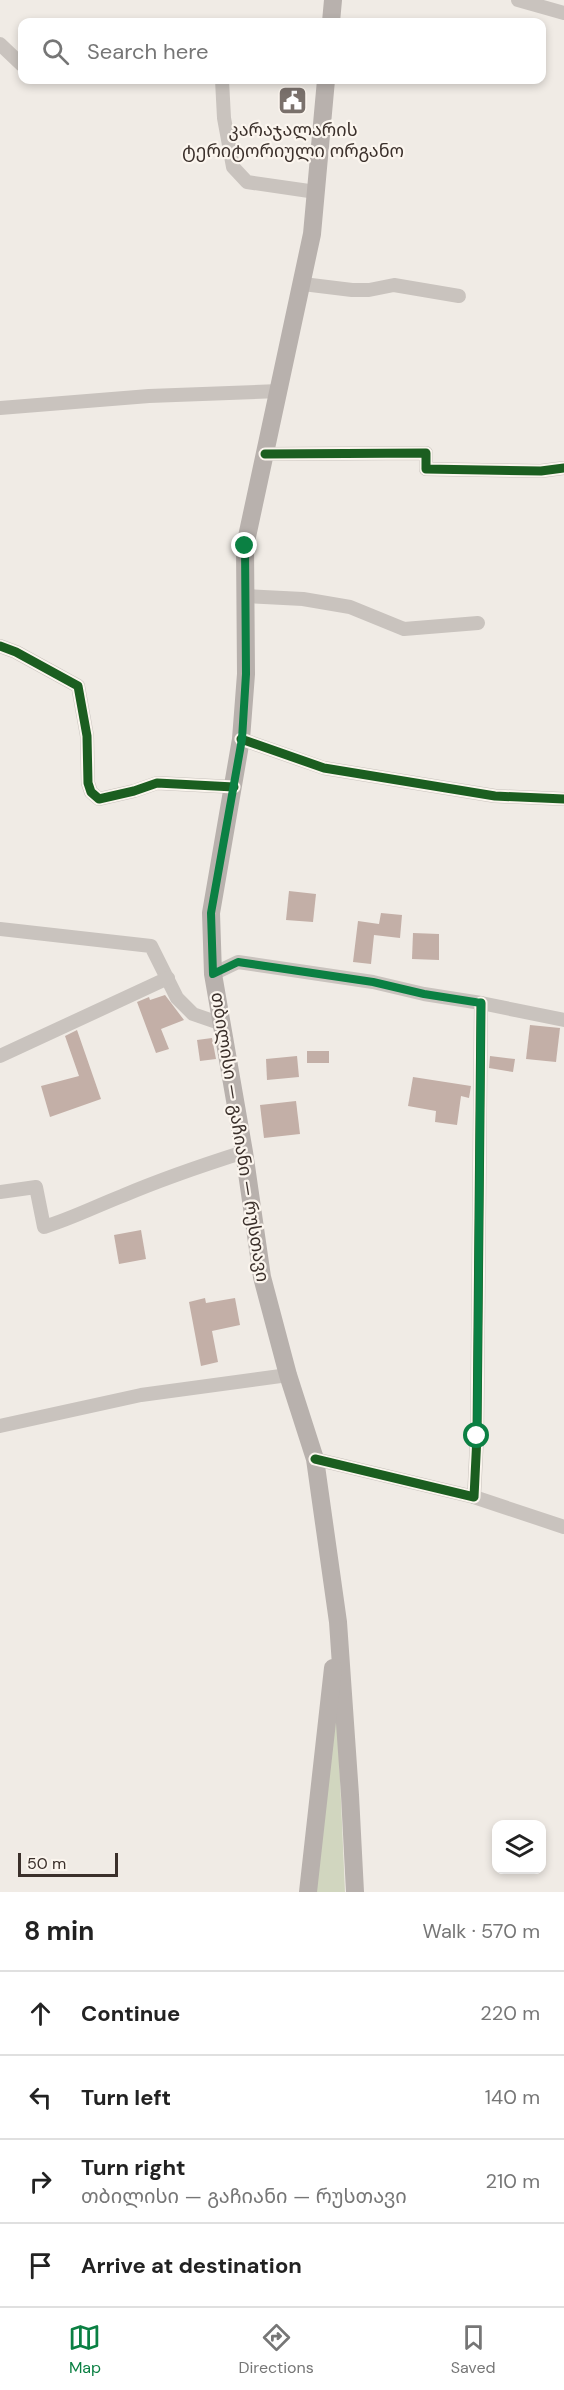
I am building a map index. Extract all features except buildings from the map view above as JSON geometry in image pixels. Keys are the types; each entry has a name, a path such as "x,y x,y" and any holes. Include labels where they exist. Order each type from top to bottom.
{"main road":[{"path":"331,18 333,0"},
{"name":"თბილისი — გაჩიანი — რუსთავი","path":"326,84 312,234 245,546 246,674 242,739 211,913 213,974 244,1152 262,1277 288,1375 315,1459 338,1622 355,1892"},
{"name":"თბილისი — გაჩიანი — რუსთავი","path":"308,1892 338,1622"}],"street":[{"path":"518,0 564,13"},
{"path":"0,44 18,61"},
{"path":"222,84 224,118 233,167 248,182 316,192"},
{"path":"303,284 369,290 394,285 459,296"},
{"path":"0,408 149,396 279,391"},
{"path":"264,454 426,453 426,469 541,471 564,468"},
{"path":"245,596 303,599 350,607 404,629 478,623"},
{"path":"0,646 16,652 78,686 87,736 88,783 92,792 99,799 157,783 234,787"},
{"path":"242,739 335,770 495,796 564,799"},
{"path":"0,929 150,946 177,998 193,1014 222,1024"},
{"path":"213,974 238,962 373,982 424,994 564,1020"},
{"path":"0,1056 168,978"},
{"path":"474,1497 477,1436 481,1003"},
{"path":"0,1192 36,1188 44,1227 76,1217 121,1196 244,1152"},
{"path":"0,1426 141,1395 288,1375"},
{"path":"315,1459 474,1497 564,1527"}],"green space":[{"path":"336,1687 345,1892 316,1892"}],"cycle path":[{"path":"265,454 426,453 426,469 541,471 564,468"},
{"path":"0,646 16,652 78,686 87,736 88,783 91,792 99,799 157,783 234,787"},
{"path":"241,739 324,768 495,796 564,799"},
{"path":"315,1459 474,1497 477,1436 481,1003"}],"place":[{"name":"კარაჯალარის ტერიტორიული ორგანო","path":"293,101"}],"route":[{"path":"245,546 246,674 242,739 211,913 213,974 238,962 373,982 424,994 481,1003 477,1436"}]}
